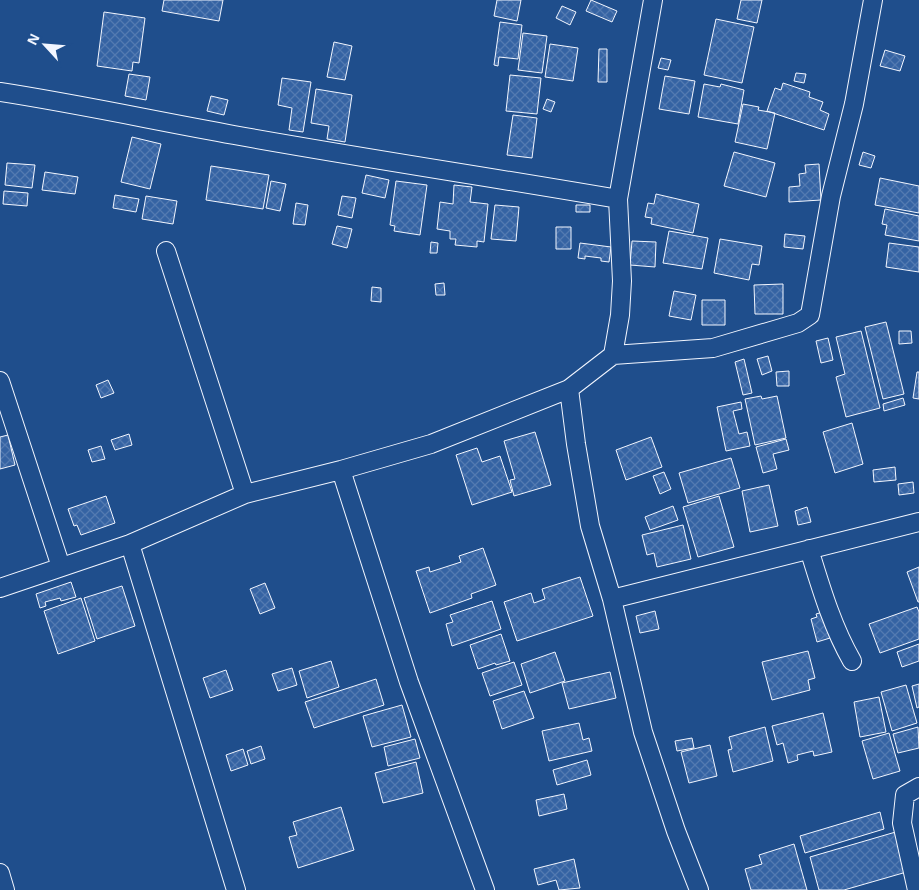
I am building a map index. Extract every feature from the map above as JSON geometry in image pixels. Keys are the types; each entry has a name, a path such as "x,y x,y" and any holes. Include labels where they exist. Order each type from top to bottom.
{"street":[{"path":"614,355 620,315 622,281 618,199 653,0"},
{"path":"0,588 130,544 245,494 342,470 431,444 568,389 614,355 713,348 798,323 810,315 831,196 854,104 873,0"},
{"path":"0,92 293,146 618,199"},
{"path":"166,251 245,494"},
{"path":"0,382 61,567"},
{"path":"568,389 590,526 612,599 643,732 676,832 699,890"},
{"path":"342,470 409,682 485,890"},
{"path":"612,599 919,522"},
{"path":"130,544 236,890"},
{"path":"809,550 837,633 852,661"},
{"path":"917,890 902,823 905,795 919,787"},
{"path":"0,873 5,890"}],"building":[{"path":"164,0 223,0 219,21 162,11"},
{"path":"497,0 521,0 517,21 494,16"},
{"path":"591,0 617,11 612,22 586,11"},
{"path":"741,0 762,0 757,23 737,19"},
{"path":"562,6 576,12 570,25 556,18"},
{"path":"104,12 145,18 139,63 133,62 132,71 97,66"},
{"path":"716,19 754,27 742,83 704,75"},
{"path":"500,22 522,25 518,59 499,57 498,66 494,65"},
{"path":"523,33 547,36 542,73 518,70"},
{"path":"334,42 352,46 345,80 327,77"},
{"path":"550,44 578,48 573,81 545,77"},
{"path":"599,49 607,49 607,82 598,82"},
{"path":"885,50 905,56 900,71 880,66"},
{"path":"661,58 671,60 668,70 658,68"},
{"path":"796,73 806,74 804,83 794,81"},
{"path":"129,74 150,77 146,100 125,96"},
{"path":"510,75 541,78 537,114 506,111"},
{"path":"665,76 695,81 689,114 659,109"},
{"path":"282,78 311,82 303,132 289,130 292,108 278,105"},
{"path":"783,83 810,92 809,97 823,102 820,110 829,114 824,130 767,111 775,88 781,90"},
{"path":"704,84 720,87 721,84 744,90 738,124 698,117"},
{"path":"316,89 352,95 345,142 327,139 329,126 311,123"},
{"path":"211,96 228,100 224,115 207,111"},
{"path":"547,99 555,102 551,112 543,109"},
{"path":"743,104 759,107 758,110 775,113 767,149 735,142"},
{"path":"513,115 537,118 532,158 507,155"},
{"path":"132,137 161,144 150,189 121,182"},
{"path":"734,152 775,163 766,197 724,186"},
{"path":"863,152 875,156 871,168 859,165"},
{"path":"7,163 35,165 32,188 5,185"},
{"path":"819,164 821,200 789,202 789,187 800,186 799,174 806,173 805,165"},
{"path":"211,166 269,175 263,209 206,200"},
{"path":"45,172 78,177 75,194 42,190"},
{"path":"366,175 389,180 385,198 362,193"},
{"path":"880,178 919,186 919,213 875,205"},
{"path":"271,181 286,184 280,211 266,208"},
{"path":"396,181 427,185 420,235 394,231 395,226 390,225"},
{"path":"454,185 472,187 470,202 488,204 484,242 477,241 477,247 455,245 456,239 450,239 450,231 437,229 440,202 453,204"},
{"path":"4,191 28,193 27,206 3,204"},
{"path":"656,194 699,204 693,233 651,224 652,218 645,217 648,203 654,204"},
{"path":"115,195 139,199 136,212 113,208"},
{"path":"146,196 177,201 173,224 142,219"},
{"path":"342,196 356,198 352,218 338,215"},
{"path":"296,203 308,205 305,225 293,224"},
{"path":"495,205 519,207 516,241 491,239"},
{"path":"576,205 590,205 590,212 576,212"},
{"path":"885,209 919,216 919,241 885,235 887,225 882,224"},
{"path":"337,226 352,229 347,248 332,244"},
{"path":"556,227 571,227 571,249 556,249"},
{"path":"669,231 708,238 702,269 663,263"},
{"path":"785,234 805,236 803,249 784,247"},
{"path":"720,239 762,246 759,265 752,264 749,280 714,273"},
{"path":"632,241 656,242 655,267 630,265"},
{"path":"431,242 438,243 437,253 430,253"},
{"path":"580,243 611,247 609,262 601,261 601,258 585,256 585,259 578,258"},
{"path":"889,243 919,247 919,272 886,267"},
{"path":"444,283 445,295 436,295 435,284"},
{"path":"783,284 783,314 755,314 754,285"},
{"path":"372,287 381,288 381,302 371,301"},
{"path":"674,291 696,295 691,320 669,316"},
{"path":"702,300 725,300 725,325 702,325"},
{"path":"886,322 904,394 883,399 865,327"},
{"path":"861,331 880,408 846,417 836,377 845,374 836,337"},
{"path":"899,331 911,331 912,343 899,344"},
{"path":"828,338 833,360 821,363 816,341"},
{"path":"768,356 772,371 762,375 757,359"},
{"path":"744,359 752,393 743,395 735,362"},
{"path":"789,371 789,386 777,386 776,372"},
{"path":"917,372 919,372 919,399 913,398"},
{"path":"108,380 114,393 101,398 96,385"},
{"path":"761,396 762,399 777,396 786,438 755,445 745,399"},
{"path":"903,398 905,405 884,411 883,404"},
{"path":"741,402 742,409 733,411 739,434 747,432 750,446 726,451 717,407"},
{"path":"852,423 863,464 835,473 823,432"},
{"path":"535,432 551,485 514,496 510,480 515,479 504,441"},
{"path":"129,434 132,445 115,450 111,440"},
{"path":"8,435 15,465 0,469 0,437"},
{"path":"651,437 662,467 626,480 616,450"},
{"path":"786,439 789,450 773,454 777,469 763,473 756,447"},
{"path":"101,446 105,459 92,462 88,450"},
{"path":"477,448 482,462 500,456 512,492 472,505 456,455"},
{"path":"731,458 740,488 688,503 679,473"},
{"path":"895,467 896,480 874,482 873,470"},
{"path":"664,472 671,489 660,494 653,476"},
{"path":"913,482 914,493 899,495 898,484"},
{"path":"769,485 778,526 750,532 742,491"},
{"path":"106,496 115,523 81,535 77,525 74,526 68,509"},
{"path":"719,496 734,547 698,557 683,507"},
{"path":"673,506 678,520 650,530 645,517"},
{"path":"807,507 811,522 798,525 795,511"},
{"path":"683,525 691,559 657,567 654,553 647,555 642,535"},
{"path":"483,548 496,585 471,594 472,598 430,613 416,571 429,567 430,572 461,562 459,556"},
{"path":"919,567 919,602 918,602 907,572"},
{"path":"580,577 593,616 517,641 504,602 531,593 534,603 545,599 542,589"},
{"path":"71,582 76,597 61,601 60,598 45,602 46,606 40,608 36,594"},
{"path":"265,583 275,608 260,614 250,589"},
{"path":"122,586 135,626 97,639 84,598"},
{"path":"81,598 95,641 58,654 44,611"},
{"path":"492,601 501,629 452,646 446,624 453,622 450,615"},
{"path":"917,607 919,612 919,639 880,653 869,624"},
{"path":"655,611 659,629 640,633 636,616"},
{"path":"823,612 830,638 817,642 811,619 817,617 816,614"},
{"path":"501,634 510,661 496,665 495,663 478,669 470,645"},
{"path":"919,644 919,661 902,667 897,652"},
{"path":"808,651 815,678 808,680 810,690 772,700 762,662"},
{"path":"555,652 565,681 530,693 521,664"},
{"path":"331,661 339,687 307,698 299,671"},
{"path":"514,662 522,685 490,696 482,673"},
{"path":"292,668 297,685 278,691 272,674"},
{"path":"226,670 233,690 210,698 203,678"},
{"path":"610,672 616,698 569,709 562,683"},
{"path":"376,679 384,705 314,728 305,702"},
{"path":"919,684 919,707 917,708 912,686"},
{"path":"906,685 917,723 892,731 881,692"},
{"path":"524,691 534,718 502,729 493,701"},
{"path":"879,697 886,732 860,737 854,702"},
{"path":"402,705 411,737 372,747 363,716"},
{"path":"823,713 832,752 814,756 813,751 797,755 798,760 788,763 783,743 777,745 772,726"},
{"path":"579,723 583,740 589,738 592,751 549,761 542,731"},
{"path":"765,727 773,761 733,772 728,750 732,749 729,737"},
{"path":"918,727 919,748 898,753 893,734"},
{"path":"889,733 900,771 873,779 862,741"},
{"path":"692,738 694,748 677,751 675,741"},
{"path":"415,739 420,758 388,766 384,747"},
{"path":"710,745 717,776 689,783 681,752"},
{"path":"261,746 265,759 251,764 247,751"},
{"path":"243,749 248,765 231,771 226,755"},
{"path":"587,760 591,775 557,785 553,770"},
{"path":"416,762 423,793 383,803 375,773"},
{"path":"564,794 567,809 539,816 536,800"},
{"path":"341,807 354,850 298,868 289,837 297,835 293,822"},
{"path":"880,812 884,829 805,853 800,836"},
{"path":"899,831 910,871 844,890 819,890 810,857"},
{"path":"794,844 807,890 751,890 745,869 762,864 759,855"},
{"path":"574,859 580,888 559,890 556,880 538,885 534,869"}]}
